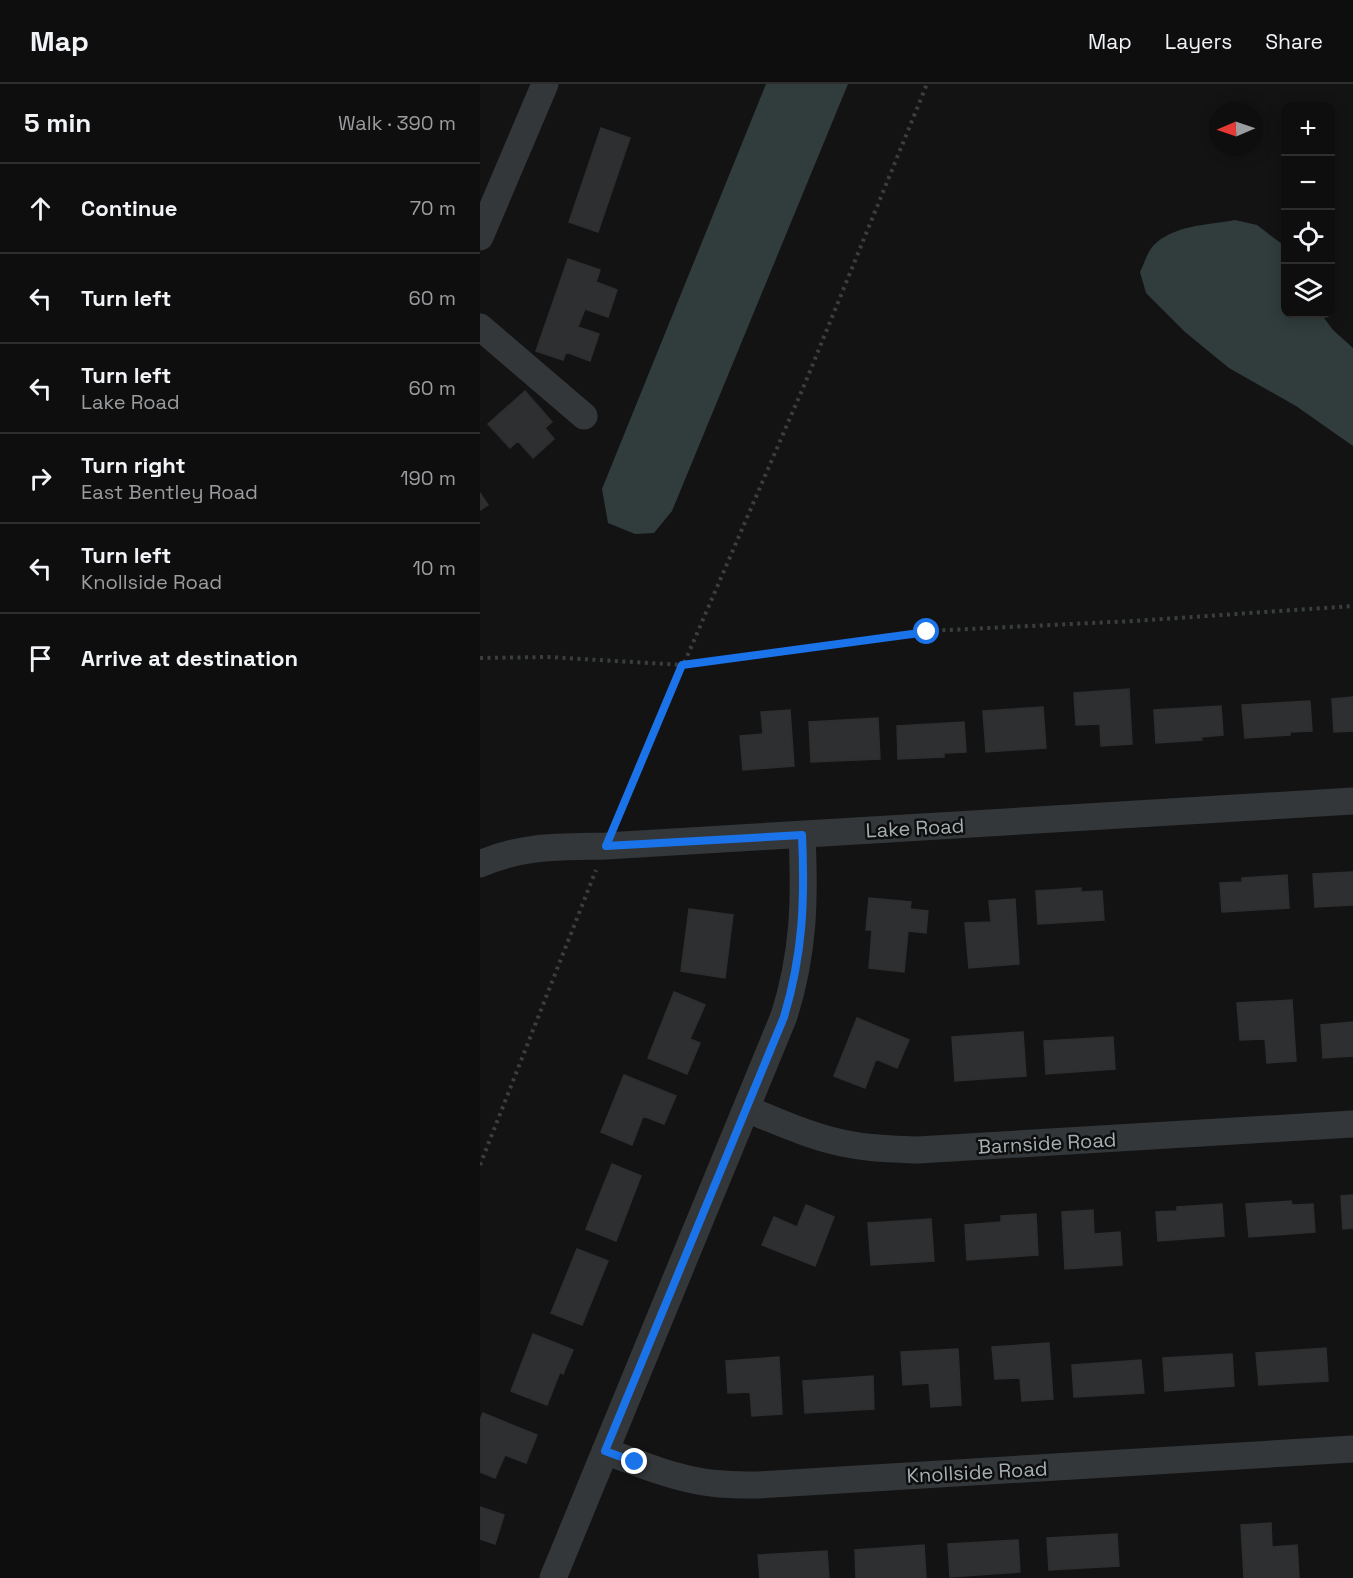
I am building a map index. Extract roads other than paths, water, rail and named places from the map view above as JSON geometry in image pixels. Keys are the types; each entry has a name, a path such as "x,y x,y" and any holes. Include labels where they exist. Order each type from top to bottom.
{"street":[{"path":"480,237 545,84"},
{"path":"480,327 584,416"},
{"name":"Lake Road","path":"480,864 501,854 537,848 802,835 1353,801"},
{"path":"553,1578 784,1017 795,977 801,941 804,907 802,835"},
{"name":"Barnside Road","path":"747,1109 786,1126 832,1141 867,1147 918,1150 1353,1124"},
{"name":"Knollside Road","path":"605,1451 666,1473 698,1481 727,1485 758,1485 1353,1449"}]}
